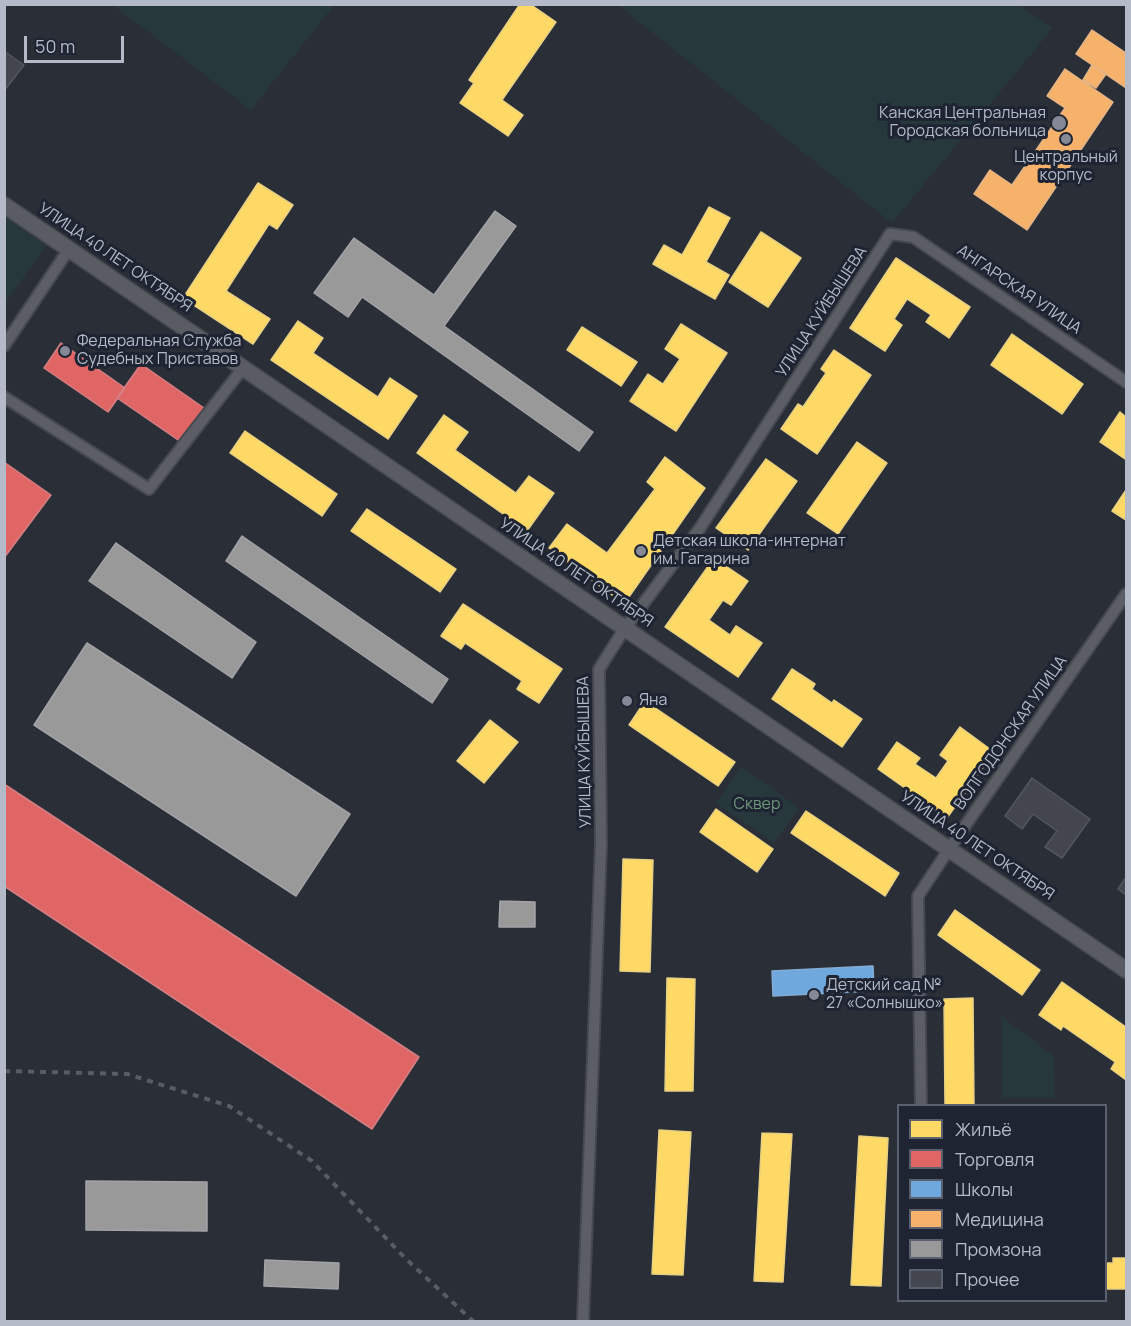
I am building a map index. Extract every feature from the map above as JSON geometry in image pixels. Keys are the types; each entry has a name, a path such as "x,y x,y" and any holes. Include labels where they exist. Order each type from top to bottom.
{"main road":[{"name":"УЛИЦА 40 ЛЕТ ОКТЯБРЯ","path":"4,205 1126,970"}],"street":[{"name":"АНГАРСКАЯ УЛИЦА","path":"890,234 913,237 1126,382"},
{"name":"УЛИЦА КУЙБЫШЕВА","path":"583,1322 601,844 599,669 625,628 700,528 890,234"},
{"path":"4,346 69,249"},
{"path":"4,397 149,489 243,368"},
{"name":"ВОЛГОДОНСКАЯ УЛИЦА","path":"921,1104 918,896 1126,594"}],"green space":[{"path":"113,5 334,5 251,110"},
{"path":"618,5 1019,5 1053,28 892,223"},
{"path":"5,217 46,245 5,304"},
{"name":"Сквер","path":"741,767 799,808 774,843 716,803"},
{"path":"1002,1017 1054,1056 1055,1098 1002,1098"}],"building: Жильё":[{"path":"520,4 530,4 556,22 502,100 523,115 508,136 460,103 474,83 469,80"},
{"path":"258,183 293,205 277,229 269,224 226,291 270,319 253,344 183,298"},
{"path":"709,207 730,218 706,262 729,275 715,299 653,264 664,245 682,255"},
{"path":"761,232 801,258 768,307 729,282"},
{"path":"896,258 970,307 949,338 926,322 931,315 907,299 894,319 902,325 885,351 850,328"},
{"path":"298,321 323,338 313,353 378,397 390,378 417,396 388,439 271,360"},
{"path":"681,324 727,353 676,431 630,401 648,374 663,384 680,359 665,349"},
{"path":"582,327 637,362 621,386 567,350"},
{"path":"1012,334 1083,384 1062,414 991,365"},
{"path":"834,350 871,375 817,454 781,429 798,404 803,407 826,373 821,369"},
{"path":"1120,412 1126,417 1125,459 1100,442"},
{"path":"444,415 468,432 455,450 516,493 529,476 554,493 527,531 417,453"},
{"path":"245,431 337,494 322,516 230,453"},
{"path":"857,442 887,463 838,534 807,513"},
{"path":"665,457 705,488 624,604 549,548 567,524 607,553 655,489 647,482"},
{"path":"766,459 797,481 748,550 716,528"},
{"path":"1126,490 1126,520 1112,511"},
{"path":"367,509 456,569 440,592 351,531"},
{"path":"714,558 748,581 731,605 723,600 709,620 730,635 736,626 762,643 738,677 665,627"},
{"path":"463,604 562,669 539,703 517,689 522,681 465,643 461,649 441,636"},
{"path":"792,669 815,684 812,689 832,703 834,700 862,719 842,747 772,699"},
{"path":"645,701 735,762 718,786 629,725"},
{"path":"490,720 518,742 484,783 457,761"},
{"path":"960,727 994,752 947,818 878,769 897,742 920,758 915,764 936,778 948,761 940,755"},
{"path":"716,809 773,849 757,872 700,832"},
{"path":"806,811 899,873 885,896 791,833"},
{"path":"623,859 653,860 650,972 620,971"},
{"path":"955,910 1040,970 1022,995 938,935"},
{"path":"667,978 695,979 693,1091 665,1091"},
{"path":"1062,982 1126,1027 1126,1080 1111,1069 1115,1062 1063,1026 1061,1030 1039,1015"},
{"path":"973,998 974,1104 945,1104 944,999"},
{"path":"659,1130 691,1132 683,1275 652,1274"},
{"path":"762,1133 792,1134 783,1282 754,1281"},
{"path":"859,1136 888,1138 881,1286 851,1285"},
{"path":"1113,1258 1126,1258 1126,1289 1107,1289 1107,1263 1113,1263"}],"building: Торговля":[{"path":"61,343 125,388 108,412 44,368"},
{"path":"141,364 204,408 181,442 117,398"},
{"path":"4,462 51,495 4,558"},
{"path":"4,784 419,1057 372,1129 4,886"}],"building: Школы":[{"path":"873,966 874,991 773,996 772,971"}],"building: Медицина":[{"path":"1092,30 1126,53 1126,88 1076,54"},
{"path":"1092,65 1106,74 1096,88 1083,80"},
{"name":"Центральный корпус","path":"1065,69 1113,102 1027,230 974,194 990,170 1012,185 1065,108 1047,96"}],"building: Промзона":[{"path":"495,211 516,226 444,326 593,432 579,451 362,297 348,317 314,293 354,238 434,295"},
{"path":"242,536 448,679 432,703 226,561"},
{"path":"116,543 256,642 232,678 89,581"},
{"path":"87,643 350,814 296,896 34,725"},
{"path":"500,901 535,902 535,927 499,927"},
{"path":"86,1181 207,1182 207,1231 86,1230"},
{"path":"265,1260 339,1263 338,1289 264,1286"}],"building: Прочее":[{"path":"4,51 24,65 4,91"},
{"path":"1032,778 1090,819 1062,858 1045,847 1057,831 1033,814 1022,829 1005,816"},
{"path":"1126,877 1126,895 1118,889"}],"railway":[{"path":"4,1071 127,1074 229,1106 312,1161 406,1259 474,1322"}],"place":[{"name":"Канская Центральная Городская больница","path":"1059,123"},
{"name":"Центральный корпус","path":"1066,139"},
{"name":"Федеральная Служба Судебных Приставов","path":"65,351"},
{"name":"Детская школа-интернат им. Гагарина","path":"641,551"},
{"name":"Яна","path":"627,701"},
{"name":"Детский сад № 27 «Солнышко»","path":"814,995"}]}
